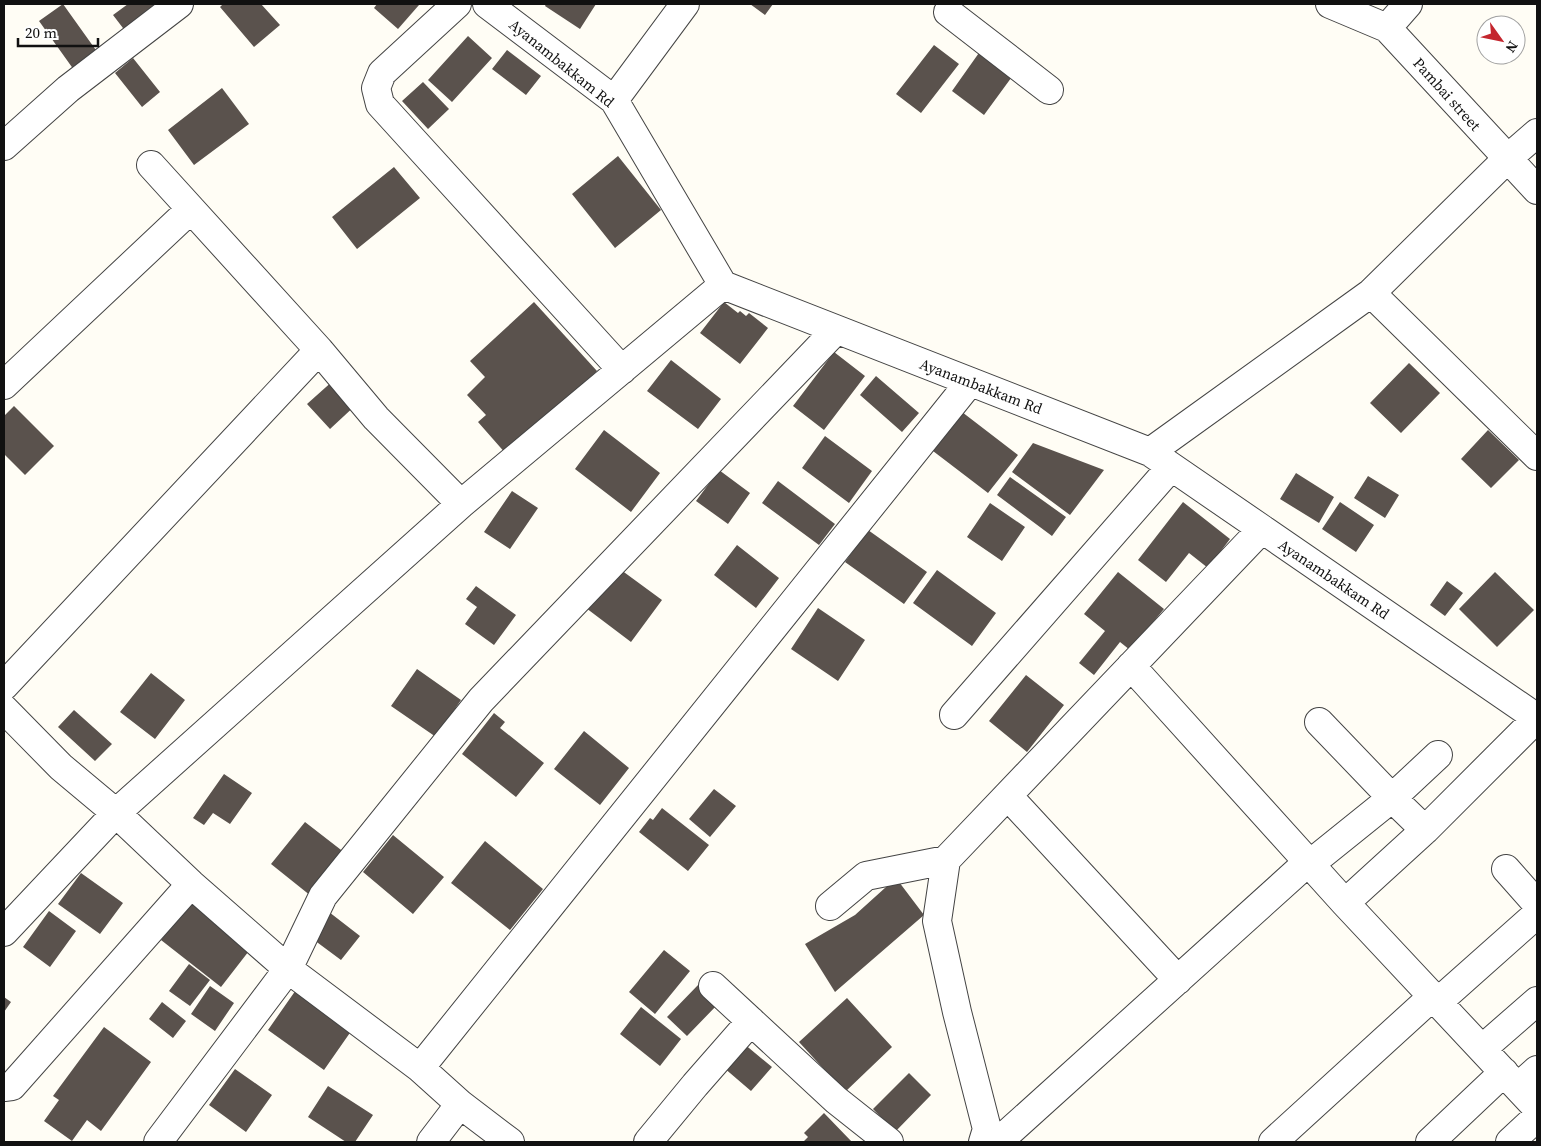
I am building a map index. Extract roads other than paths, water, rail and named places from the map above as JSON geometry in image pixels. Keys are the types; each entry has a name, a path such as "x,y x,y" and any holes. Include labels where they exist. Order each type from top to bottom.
{"street":[{"path":"4,146 68,89 180,4"},
{"path":"457,4 382,73 376,88 380,104 622,370"},
{"name":"Ayanambakkam Rd","path":"487,4 614,100 723,285 970,382 1160,460 1537,718"},
{"path":"614,100 685,4"},
{"path":"1330,4 1387,28 1408,4"},
{"path":"946,6 1049,90"},
{"name":"Pambai street","path":"1387,28 1537,190"},
{"path":"954,715 1160,460 1370,293 1507,159 1537,133"},
{"path":"151,165 319,350 376,418 461,504"},
{"path":"4,385 191,209"},
{"path":"4,932 116,813 461,504 723,285"},
{"path":"1370,293 1537,456"},
{"path":"158,1142 288,969 323,896 481,700 836,330"},
{"path":"4,686 319,350"},
{"path":"420,1068 970,382"},
{"path":"830,906 866,876 946,860 1262,529"},
{"path":"1131,666 1345,903 1482,1049 1520,1076 1537,1108"},
{"path":"4,709 61,768 116,813 191,884 288,969 420,1068 460,1104 510,1142"},
{"path":"1345,903 1425,830 1537,718"},
{"path":"1319,722 1425,830"},
{"path":"998,1142 1309,863 1392,798 1438,755"},
{"path":"1008,796 1178,980"},
{"path":"946,860 937,921 957,1012 987,1129 983,1142"},
{"path":"1506,869 1537,904"},
{"path":"4,1087 12,1086 191,884"},
{"path":"1273,1142 1436,999 1537,914"},
{"path":"713,986 836,1100 889,1142"},
{"path":"1482,1049 1537,1002"},
{"path":"648,1142 695,1084 751,1021"},
{"path":"1430,1142 1520,1076"},
{"path":"431,1142 460,1104"},
{"path":"1510,1142 1537,1117"}]}
